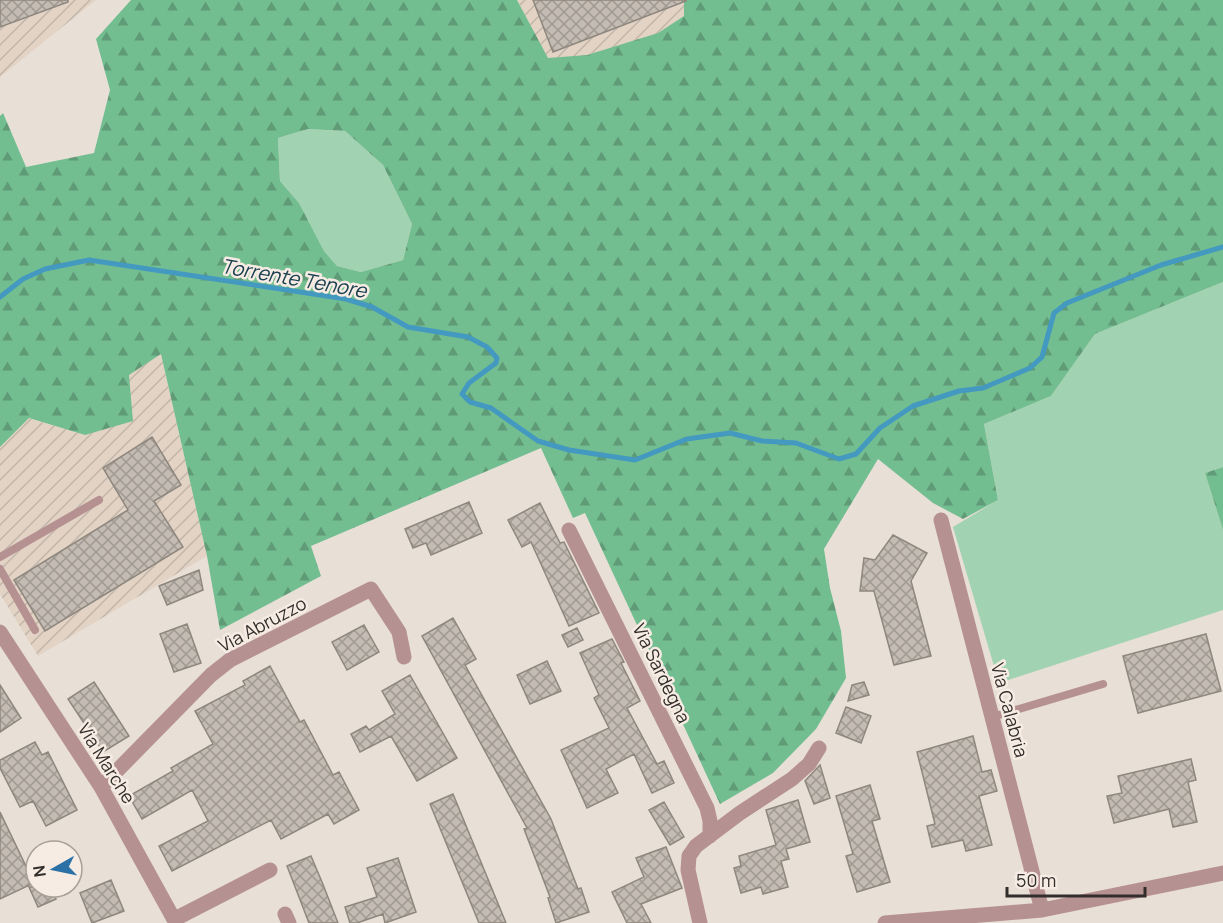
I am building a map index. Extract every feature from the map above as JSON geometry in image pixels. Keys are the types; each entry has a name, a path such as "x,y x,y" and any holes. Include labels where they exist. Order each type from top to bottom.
{"street":[{"name":"Via Calabria","path":"941,520 1042,910"},
{"name":"Via Sardegna","path":"569,530 707,808 710,836"},
{"name":"Via Abruzzo","path":"101,787 210,675 230,660 371,589 399,632 404,657"},
{"name":"Via Marche","path":"0,632 101,787 175,921 270,870"},
{"path":"700,923 688,870 689,856 696,846 792,779 809,764 819,748"},
{"path":"885,923 951,921 1042,910 1223,873"}],"lane":[{"path":"0,557 99,500"},
{"path":"0,569 35,630"},
{"path":"992,717 1103,684"}],"shaded area":[{"path":"0,0 96,0 0,77"},
{"path":"517,0 684,0 684,16 659,33 587,55 548,59"},
{"path":"161,354 207,556 38,656 0,594 0,447 28,418 85,435 129,374"}],"green space":[{"path":"131,0 517,0 548,58 587,55 658,33 684,16 684,0 1223,0 1223,282 1095,334 1051,396 984,424 998,500 963,519 933,503 878,459 824,549 830,588 841,631 846,678 816,729 773,773 720,804 585,513 573,518 541,448 311,546 321,576 220,630 207,556 161,354 129,375 133,421 85,435 29,418 0,447 0,116 3,113 26,167 94,153 110,90 96,39","holes":["308,129 345,131 383,165 412,224 403,260 361,272 337,266 324,251 299,203 280,181 278,138"]},
{"path":"308,129 345,131 383,165 412,224 403,260 361,272 337,266 324,251 299,203 280,181 278,138"},
{"path":"1223,282 1223,467 1205,473 1223,530 1223,610 999,683 953,527 998,500 984,424 1051,396 1095,334"},
{"path":"1223,467 1223,530 1205,473"}],"building":[{"path":"0,0 68,0 68,2 0,27"},
{"path":"533,0 686,0 686,1 553,52"},
{"path":"152,437 181,485 154,501 183,547 45,631 14,580 128,510 103,468"},
{"path":"469,502 482,533 431,555 426,543 413,548 405,529"},
{"path":"540,503 560,543 564,542 599,613 569,626 531,542 522,547 508,520"},
{"path":"893,535 927,553 911,581 931,656 894,665 874,591 860,591 864,558 875,560"},
{"path":"199,570 203,590 167,605 159,586"},
{"path":"453,618 476,659 465,665 551,819 589,912 556,923 548,898 550,897 524,829 527,828 422,636"},
{"path":"187,624 201,663 174,672 160,634"},
{"path":"364,625 379,652 347,670 332,642"},
{"path":"577,628 583,640 568,647 562,635"},
{"path":"1206,634 1221,691 1138,713 1123,656"},
{"path":"612,639 640,701 627,708 657,764 664,761 674,783 652,793 634,754 606,769 618,793 587,808 561,750 609,728 594,698 599,695 580,653"},
{"path":"547,661 561,691 530,704 517,675"},
{"path":"270,666 300,722 304,720 333,775 339,772 359,810 334,824 328,814 281,839 271,820 172,871 159,846 208,821 192,790 142,819 129,796 173,771 171,768 213,744 195,711 245,685 243,681"},
{"path":"410,675 457,758 417,781 391,736 360,752 351,734 366,726 369,730 395,714 382,691"},
{"path":"94,682 129,736 103,752 68,699"},
{"path":"864,682 869,695 848,701 852,685"},
{"path":"0,685 21,718 0,732"},
{"path":"846,707 871,716 861,743 836,733"},
{"path":"973,736 982,772 991,770 997,791 979,796 992,845 966,851 963,840 932,847 927,826 935,824 917,752"},
{"path":"35,742 42,755 48,752 77,810 46,826 33,801 20,807 0,768 0,760"},
{"path":"1191,759 1196,780 1188,782 1197,822 1173,827 1169,809 1114,823 1107,796 1122,793 1118,776"},
{"path":"820,765 830,798 814,804 805,781"},
{"path":"870,785 880,819 872,821 890,882 857,892 846,856 853,854 836,796"},
{"path":"453,794 506,923 479,923 430,804"},
{"path":"798,800 810,842 786,849 789,859 781,861 788,887 763,894 761,887 741,893 734,868 741,866 739,856 776,845 766,810"},
{"path":"664,802 684,837 670,845 649,810"},
{"path":"0,812 24,862 24,888 0,899"},
{"path":"666,847 682,888 641,904 651,923 627,923 612,892 644,877 636,858"},
{"path":"311,856 338,923 309,923 287,866"},
{"path":"398,858 416,912 385,923 383,914 357,923 350,923 345,907 377,897 367,868"},
{"path":"111,880 124,911 92,923 82,899 84,891"},
{"path":"34,899 56,899 38,907"}],"waterway":[{"name":"Torrente Tenore","path":"0,297 23,279 45,269 89,260 346,299 372,307 408,327 468,337 487,347 497,358 496,363 469,383 462,394 470,402 491,408 538,441 569,450 635,460 687,439 730,433 762,441 796,443 839,459 856,454 880,428 913,406 959,391 983,388 1030,368 1042,357 1054,313 1067,303 1161,265 1223,247"}]}
